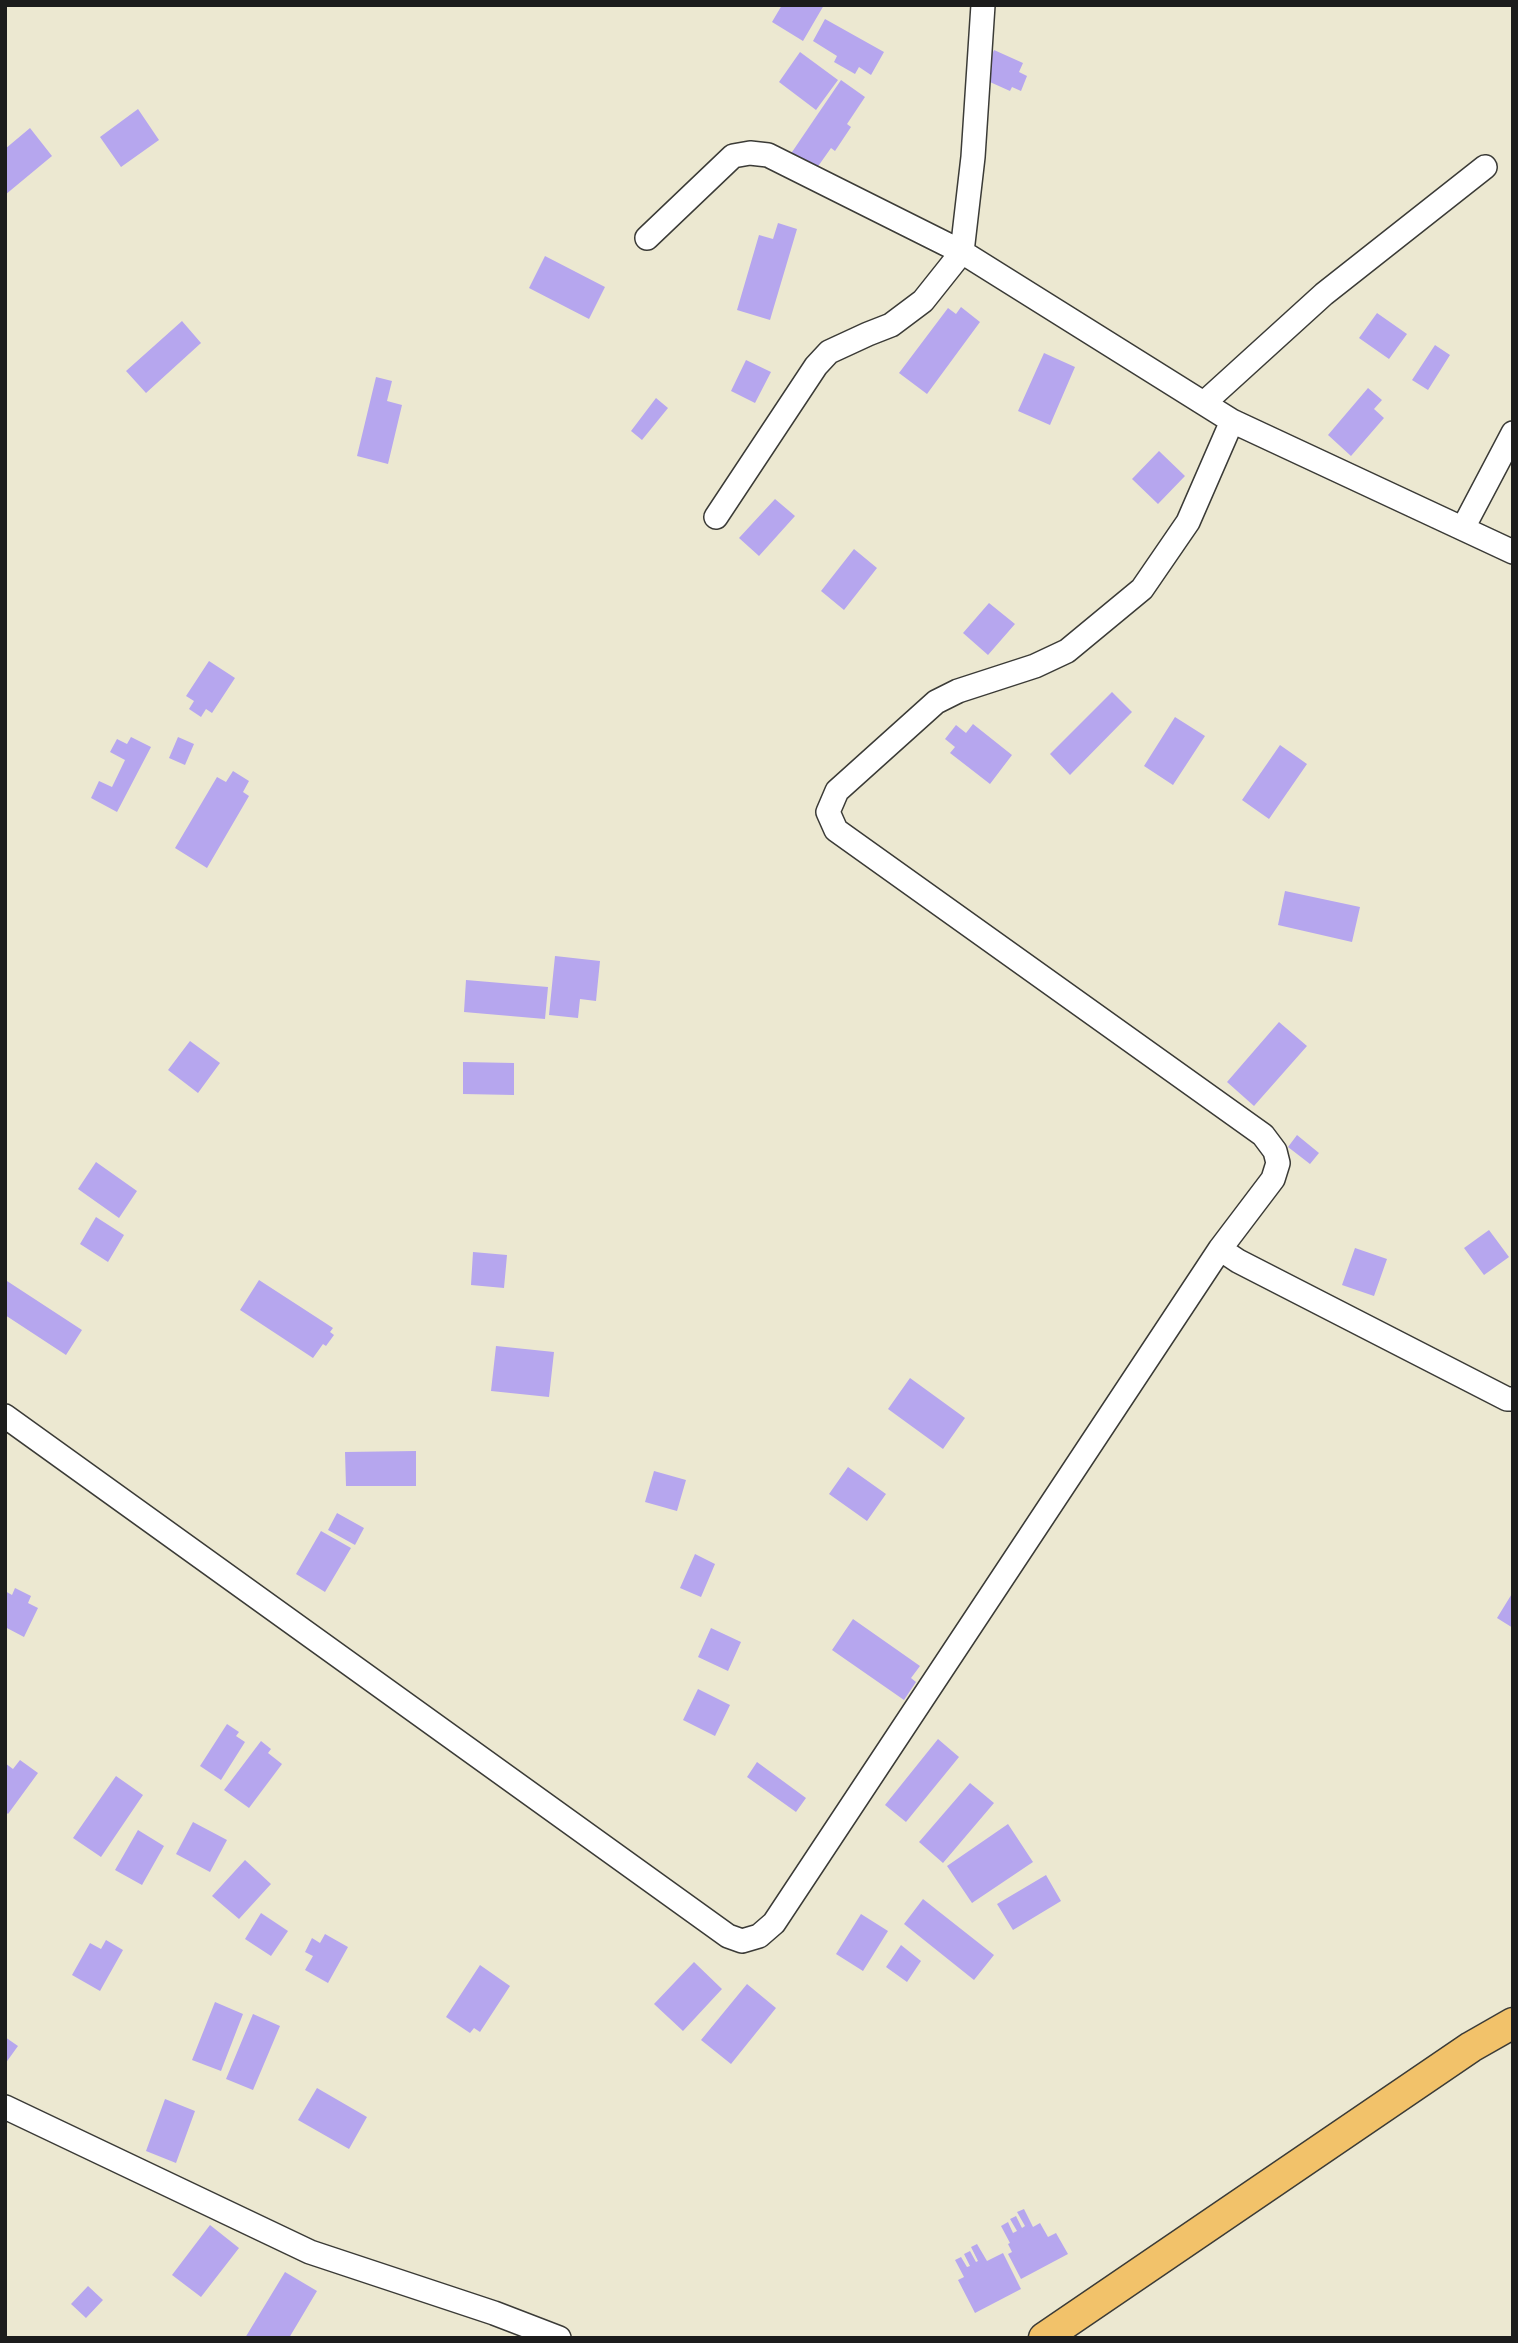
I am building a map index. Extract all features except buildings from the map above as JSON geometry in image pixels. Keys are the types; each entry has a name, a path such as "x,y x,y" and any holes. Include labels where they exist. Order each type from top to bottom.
{"main road":[{"path":"1044,2338 1472,2047 1513,2023"}],"street":[{"path":"716,517 816,366 829,352 891,326 923,301 962,253 974,157 983,5"},
{"path":"647,238 733,156 750,153 768,155 962,253 1233,421 1513,552"},
{"path":"1204,403 1324,294 1485,167"},
{"path":"5,1416 728,1936 741,1941 759,1936 774,1923 1220,1249 1273,1179 1278,1163 1275,1151 1264,1135 836,830 828,812 837,792 936,702 958,691 1035,666 1067,651 1142,589 1188,522 1233,421"},
{"path":"1463,528 1513,433"},
{"path":"1220,1249 1507,1399 1513,1399"},
{"path":"5,2107 310,2252 494,2313 559,2338"}]}
